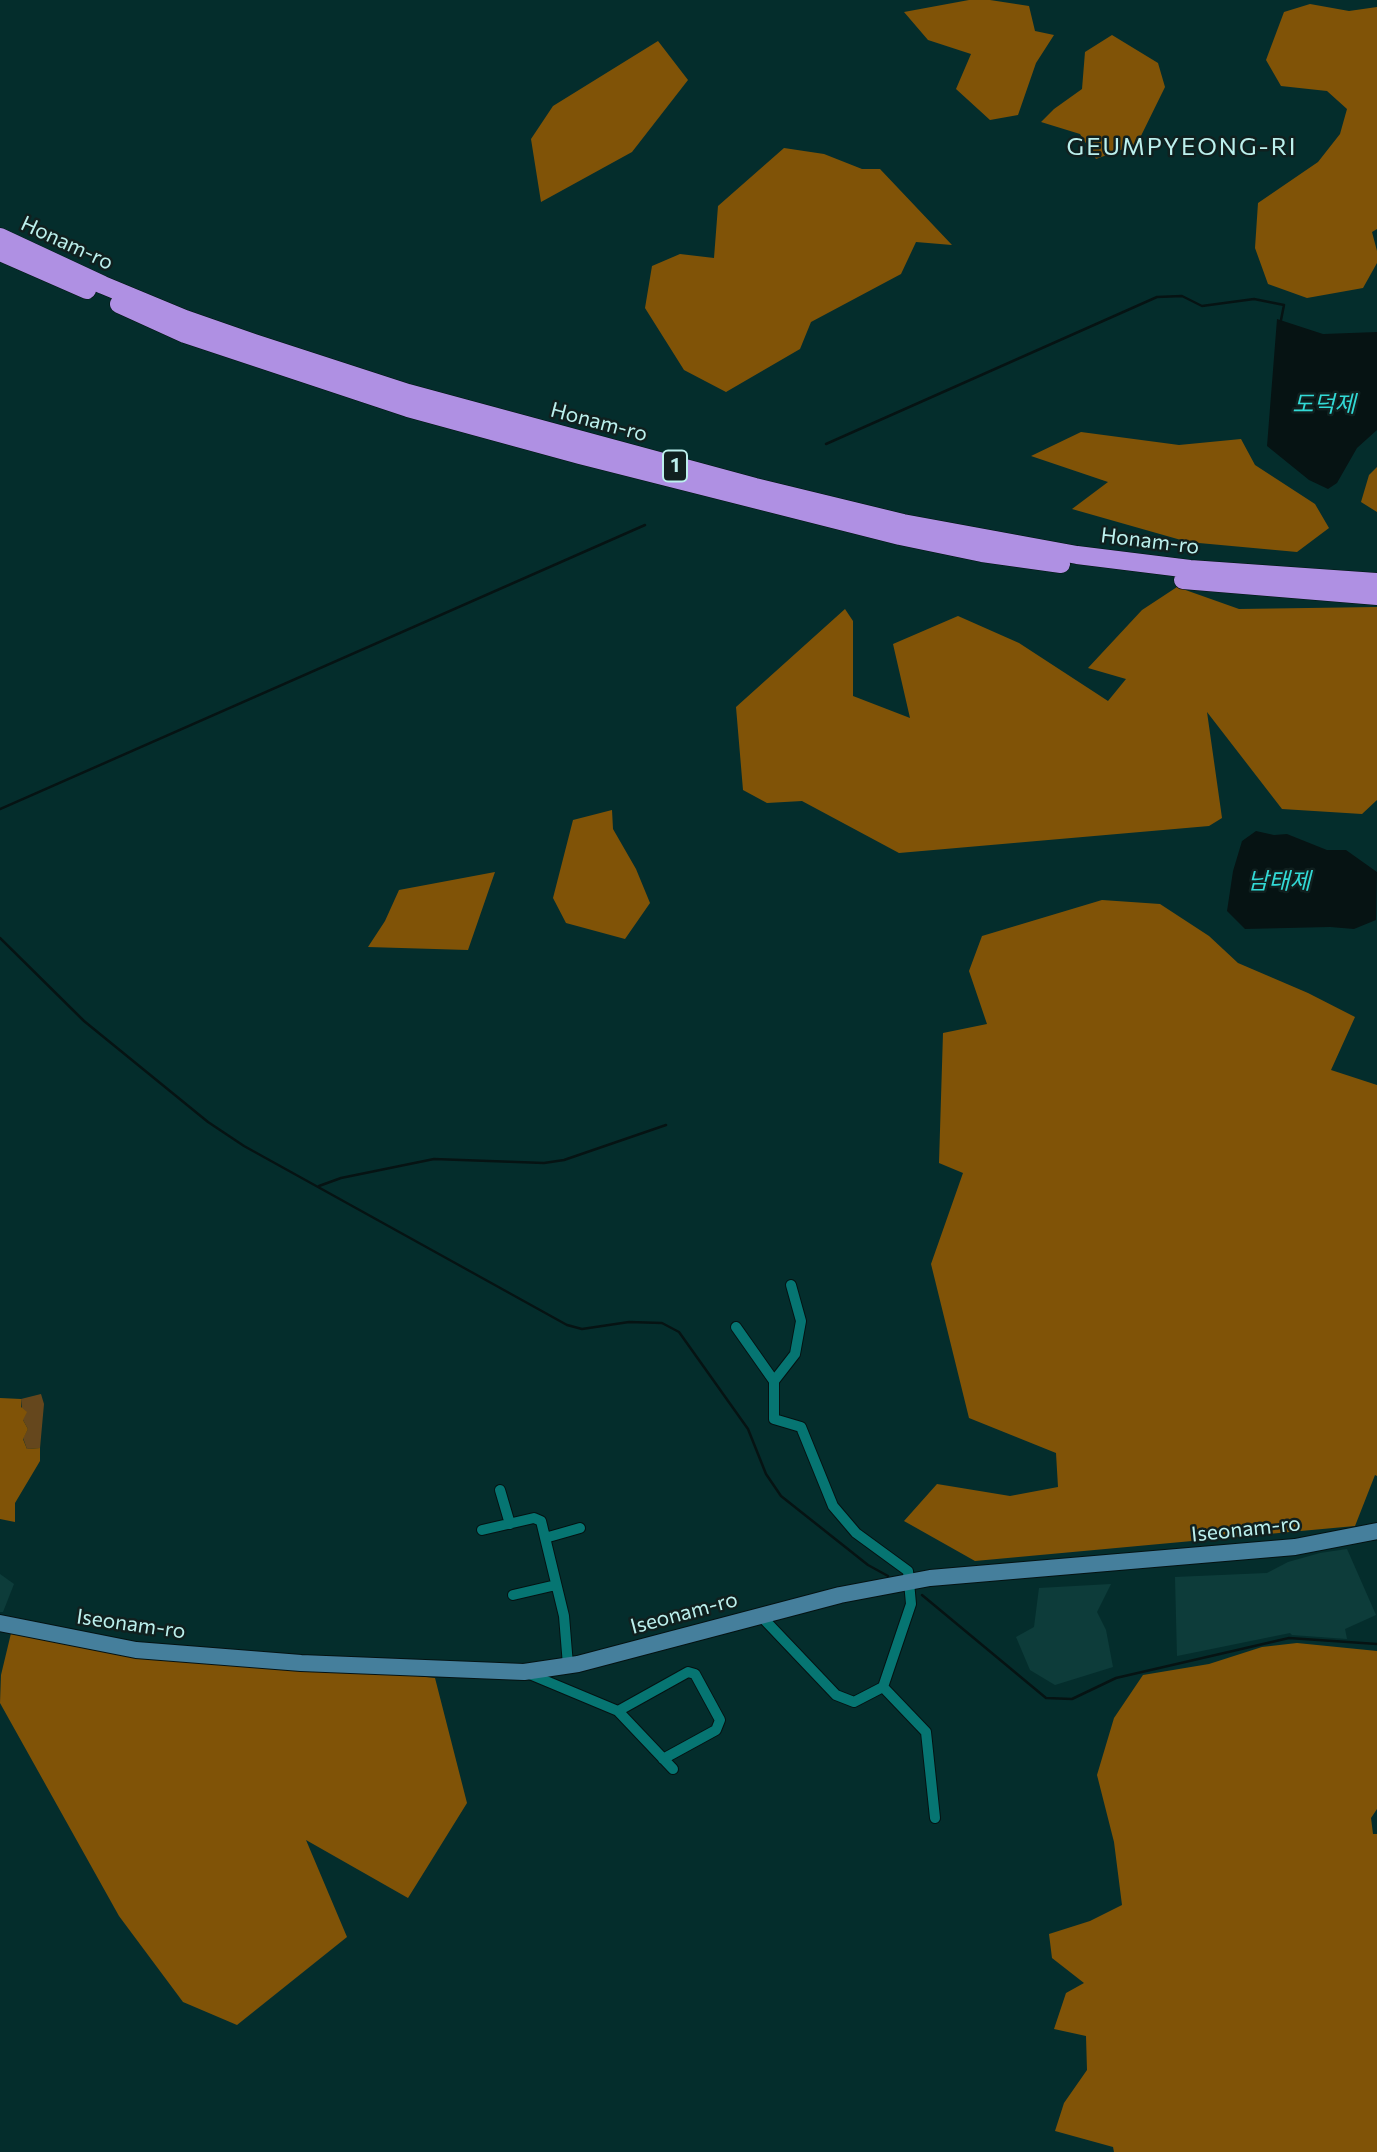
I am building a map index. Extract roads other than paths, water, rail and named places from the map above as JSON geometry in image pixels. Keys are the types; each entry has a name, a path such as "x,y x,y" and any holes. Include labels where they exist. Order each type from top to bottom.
{"highway":[{"name":"Honam-ro","path":"0,237 161,310 267,347 408,393 755,487 904,523 1077,555 1190,569 1377,582"},
{"name":"Honam-ro","path":"0,252 185,334 408,408 580,455 900,536 982,553 1177,580 1377,596"}],"main road":[{"name":"Iseonam-ro","path":"0,1623 136,1650 301,1663 524,1672 571,1665 759,1614 907,1582 1295,1547 1377,1531"}],"street":[{"path":"774,1381 795,1354 801,1321 791,1285"},
{"path":"736,1327 774,1381 774,1419 801,1427 833,1506 856,1533 908,1571 911,1604 883,1687 854,1702 835,1695 759,1614"},
{"path":"500,1490 510,1524"},
{"path":"482,1531 534,1518 541,1521 564,1616 571,1665 567,1679 568,1689"},
{"path":"545,1538 580,1528"},
{"path":"513,1595 556,1585"},
{"path":"524,1672 618,1711 673,1769"},
{"path":"618,1711 688,1672 695,1674 720,1720 716,1730 663,1759"},
{"path":"883,1687 926,1732 935,1818"}],"water":[{"name":"도덕제","path":"1277,319 1323,334 1377,332 1377,430 1357,448 1337,483 1328,489 1309,480 1267,446"},
{"name":"남태제","path":"1256,831 1274,835 1287,834 1327,850 1346,850 1377,872 1376,920 1354,929 1245,929 1227,911 1233,871 1242,841"}],"waterway":[{"path":"826,444 1157,297 1182,296 1202,306 1254,299 1284,305 1281,320"},
{"path":"0,809 645,525"},
{"path":"0,938 84,1021 208,1122 244,1146 567,1325 582,1329 629,1322 662,1323 679,1332 748,1429 766,1474 781,1496 868,1565 888,1576"},
{"path":"319,1186 341,1178 434,1159 544,1163 564,1160 666,1125"},
{"path":"922,1595 1046,1698 1072,1699 1116,1678 1289,1638 1377,1644"}],"district":[{"name":"GEUMPYEONG-RI","path":"1182,147"}]}
